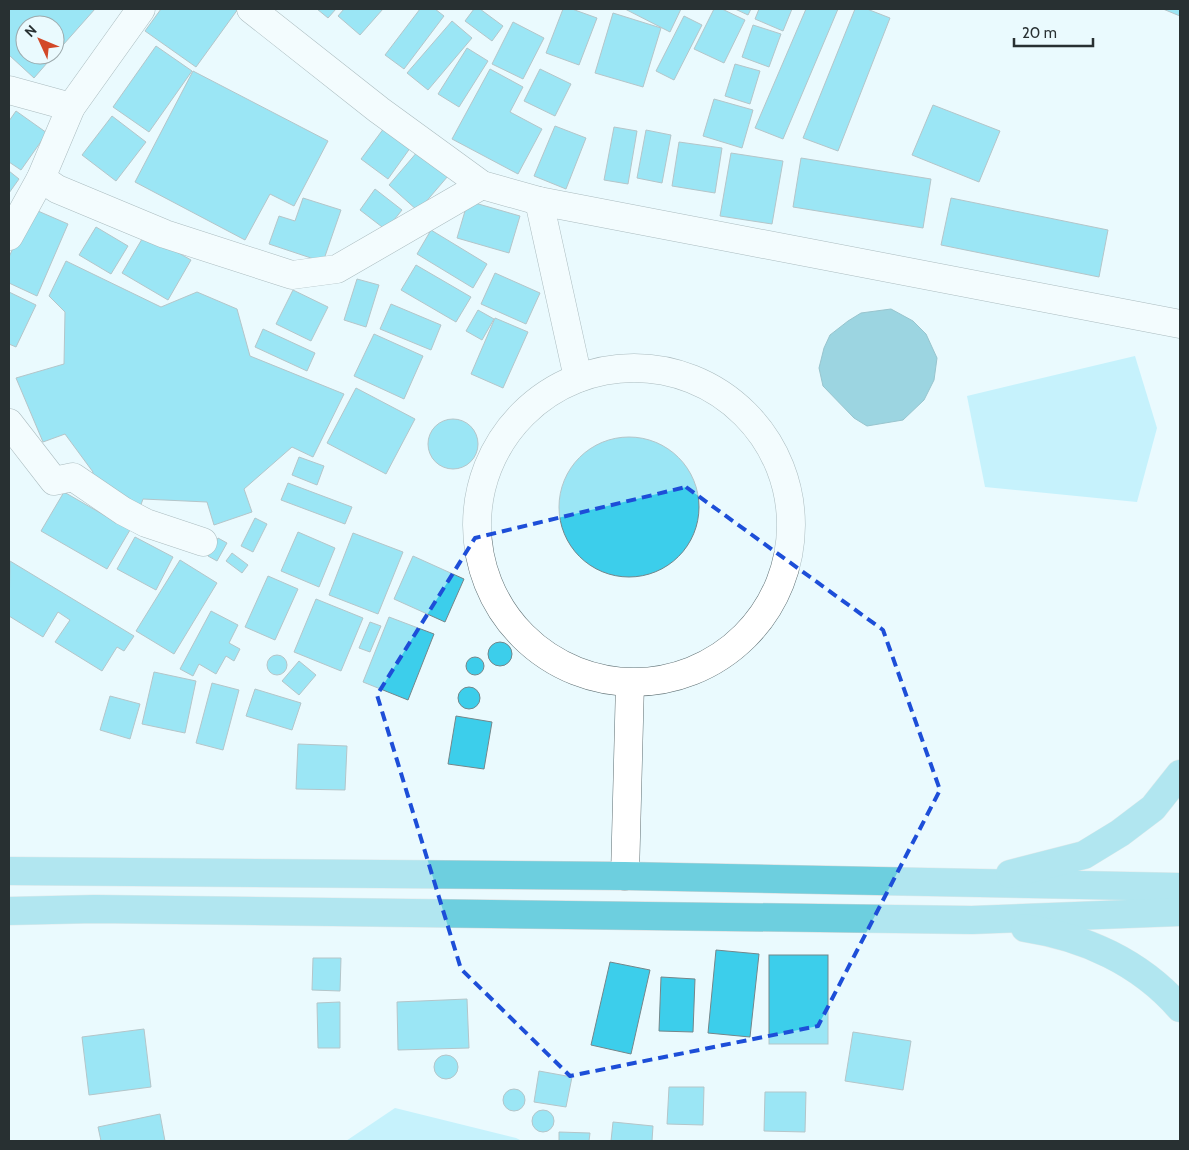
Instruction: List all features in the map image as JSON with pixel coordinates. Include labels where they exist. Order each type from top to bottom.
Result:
[{"type":"main road","points":[[970,883],[1035,869],[1084,855],[1120,833],[1153,808],[1180,774]]},
{"type":"main road","points":[[9,871],[625,876],[1180,887]]},
{"type":"main road","points":[[9,911],[95,909],[972,920],[1180,912]]},
{"type":"main road","points":[[972,920],[1037,930],[1066,937],[1117,956],[1166,991],[1180,1008]]},
{"type":"street","points":[[9,236],[41,178],[71,107],[141,9]]},
{"type":"street","points":[[251,9],[379,110],[482,185],[539,201],[1180,324]]},
{"type":"street","points":[[9,90],[71,107]]},
{"type":"street","points":[[41,178],[57,188],[165,234],[292,275],[337,269],[482,185]]},
{"type":"street","points":[[539,201],[578,378]]},
{"type":"street","points":[[619,368],[662,369],[703,382],[738,406],[766,438],[785,477],[792,518],[787,561],[772,601],[746,635],[712,662],[673,678],[630,683],[591,678],[555,663],[523,639],[499,608],[483,572],[476,533],[479,494],[492,456],[508,431],[543,396],[578,378],[619,368]]},
{"type":"street","points":[[9,422],[54,482],[73,477],[123,511],[146,523],[203,542]]},
{"type":"street","points":[[625,876],[630,683]]},
{"type":"highlighted area","points":[[686,487],[883,630],[940,790],[818,1026],[570,1076],[461,969],[377,695],[475,538]]},
{"type":"shaded area","points":[[891,309],[913,321],[926,334],[937,358],[934,380],[924,400],[903,420],[867,426],[854,418],[823,386],[819,368],[824,348],[830,335],[861,313]]},
{"type":"shaded area","points":[[1135,356],[1157,428],[1137,502],[985,487],[967,396]]},
{"type":"shaded area","points":[[395,1108],[516,1138],[522,1141],[346,1141]]},
{"type":"building","points":[[9,9],[95,9],[65,43],[65,15],[15,15],[15,61],[9,55]]},
{"type":"building","points":[[161,9],[238,9],[196,67],[145,31]]},
{"type":"building","points":[[317,9],[336,9],[328,18]]},
{"type":"building","points":[[344,9],[383,9],[360,35],[338,16]]},
{"type":"building","points":[[420,9],[435,9],[444,16],[404,69],[385,55]]},
{"type":"building","points":[[474,9],[480,9],[503,26],[492,41],[465,21]]},
{"type":"building","points":[[563,9],[572,9],[597,18],[579,65],[546,53]]},
{"type":"building","points":[[625,9],[681,9],[670,32]]},
{"type":"building","points":[[714,9],[722,9],[745,20],[724,63],[694,49]]},
{"type":"building","points":[[735,9],[751,9],[748,15]]},
{"type":"building","points":[[759,9],[792,9],[783,31],[755,19]]},
{"type":"building","points":[[806,9],[838,9],[783,139],[755,128]]},
{"type":"building","points":[[855,9],[867,9],[890,18],[838,151],[803,138]]},
{"type":"building","points":[[1163,9],[1180,9],[1180,16]]},
{"type":"building","points":[[613,13],[661,28],[643,87],[595,73]]},
{"type":"building","points":[[684,16],[702,25],[674,80],[656,71]]},
{"type":"building","points":[[452,21],[472,38],[428,90],[407,73]]},
{"type":"building","points":[[513,22],[544,38],[523,79],[492,64]]},
{"type":"building","points":[[753,25],[781,34],[769,67],[742,57]]},
{"type":"building","points":[[156,46],[192,71],[149,132],[113,107]]},
{"type":"building","points":[[467,48],[488,61],[459,107],[438,94]]},
{"type":"building","points":[[735,64],[760,71],[750,104],[725,96]]},
{"type":"building","points":[[20,65],[45,65],[34,78]]},
{"type":"building","points":[[490,69],[523,87],[510,112],[542,129],[518,174],[452,139]]},
{"type":"building","points":[[540,69],[571,84],[555,116],[524,101]]},
{"type":"building","points":[[193,71],[328,141],[294,206],[270,194],[245,240],[135,182]]},
{"type":"building","points":[[714,99],[753,110],[742,148],[703,136]]},
{"type":"building","points":[[933,105],[1000,131],[979,182],[912,155]]},
{"type":"building","points":[[16,111],[47,133],[21,170],[9,162],[9,121]]},
{"type":"building","points":[[112,116],[146,142],[116,181],[82,155]]},
{"type":"building","points":[[387,124],[413,144],[388,179],[361,159]]},
{"type":"building","points":[[555,126],[586,138],[566,189],[534,176]]},
{"type":"building","points":[[614,127],[637,131],[628,184],[604,180]]},
{"type":"building","points":[[646,130],[671,135],[662,183],[637,178]]},
{"type":"building","points":[[679,142],[722,148],[715,193],[672,186]]},
{"type":"building","points":[[418,151],[448,176],[418,211],[389,185]]},
{"type":"building","points":[[731,153],[783,161],[772,224],[720,216]]},
{"type":"building","points":[[801,158],[931,179],[923,228],[793,207]]},
{"type":"building","points":[[9,171],[19,179],[9,193]]},
{"type":"building","points":[[375,189],[402,210],[386,230],[360,210]]},
{"type":"building","points":[[303,198],[341,210],[323,262],[269,244],[279,216],[295,221]]},
{"type":"building","points":[[951,198],[1108,230],[1099,277],[941,245]]},
{"type":"building","points":[[468,201],[520,216],[509,253],[457,238]]},
{"type":"building","points":[[31,208],[68,224],[37,296],[9,283],[9,257]]},
{"type":"building","points":[[96,227],[128,246],[111,274],[79,255]]},
{"type":"building","points":[[431,230],[487,264],[473,288],[417,254]]},
{"type":"building","points":[[145,234],[191,260],[168,300],[122,273]]},
{"type":"building","points":[[66,261],[161,307],[197,292],[237,309],[250,356],[344,394],[313,457],[292,447],[244,489],[252,512],[214,525],[207,502],[143,499],[139,510],[89,481],[93,472],[65,434],[43,442],[16,378],[64,364],[65,312],[49,296]]},
{"type":"building","points":[[416,265],[471,297],[456,322],[401,290]]},
{"type":"building","points":[[495,273],[540,293],[526,324],[481,304]]},
{"type":"building","points":[[357,279],[379,285],[366,327],[344,320]]},
{"type":"building","points":[[293,290],[328,307],[311,341],[276,324]]},
{"type":"building","points":[[9,292],[36,305],[16,347],[9,344]]},
{"type":"building","points":[[391,304],[441,325],[431,350],[380,329]]},
{"type":"building","points":[[478,310],[494,319],[482,340],[466,331]]},
{"type":"building","points":[[495,318],[528,332],[503,388],[471,374]]},
{"type":"building","points":[[263,329],[315,353],[307,371],[255,347]]},
{"type":"building","points":[[374,334],[423,356],[404,399],[354,376]]},
{"type":"building","points":[[356,388],[415,419],[386,474],[327,443]]},
{"type":"building","points":[[453,419],[463,421],[471,426],[476,434],[478,444],[476,454],[471,462],[463,467],[453,469],[443,467],[435,462],[430,454],[428,444],[430,434],[435,426],[443,421]]},
{"type":"building","points":[[629,437],[643,438],[656,442],[668,448],[679,457],[688,468],[694,480],[698,493],[698,521],[694,534],[688,546],[679,557],[668,566],[656,572],[643,576],[629,577],[615,576],[602,572],[590,566],[579,557],[570,546],[564,534],[560,521],[559,507],[560,493],[564,480],[570,468],[579,457],[590,448],[602,442],[615,438]]},
{"type":"building","points":[[299,457],[324,466],[317,485],[292,475]]},
{"type":"building","points":[[288,483],[352,507],[345,524],[281,500]]},
{"type":"building","points":[[64,492],[130,530],[107,569],[41,531]]},
{"type":"building","points":[[255,518],[267,524],[253,552],[241,546]]},
{"type":"building","points":[[298,532],[335,548],[319,587],[281,571]]},
{"type":"building","points":[[353,533],[403,552],[378,614],[329,595]]},
{"type":"building","points":[[135,537],[173,557],[156,590],[117,569]]},
{"type":"building","points":[[218,538],[227,543],[217,561],[208,556]]},
{"type":"building","points":[[232,553],[248,565],[242,573],[226,561]]},
{"type":"building","points":[[413,556],[464,579],[445,622],[394,599]]},
{"type":"building","points":[[180,560],[217,583],[174,654],[136,631]]},
{"type":"building","points":[[10,561],[134,636],[124,651],[117,647],[102,671],[55,642],[70,620],[58,612],[43,637],[9,616]]},
{"type":"building","points":[[268,576],[298,589],[275,640],[245,627]]},
{"type":"building","points":[[316,599],[363,618],[341,671],[294,652]]},
{"type":"building","points":[[211,611],[238,625],[229,643],[240,649],[234,661],[226,656],[216,674],[199,664],[193,676],[180,669]]},
{"type":"building","points":[[389,617],[434,634],[408,700],[363,682]]},
{"type":"building","points":[[370,622],[381,626],[370,652],[359,648]]},
{"type":"building","points":[[500,642],[505,643],[511,649],[511,659],[505,665],[500,666],[495,665],[489,659],[488,654],[489,649],[495,643]]},
{"type":"building","points":[[277,655],[284,658],[287,665],[284,672],[277,675],[270,672],[267,665],[270,658]]},
{"type":"building","points":[[475,657],[481,660],[484,666],[481,672],[475,675],[469,672],[466,666],[469,660]]},
{"type":"building","points":[[299,661],[316,675],[299,695],[282,681]]},
{"type":"building","points":[[154,672],[196,681],[185,733],[142,724]]},
{"type":"building","points":[[212,683],[239,690],[223,750],[196,743]]},
{"type":"building","points":[[469,687],[477,690],[480,698],[477,706],[469,709],[461,706],[458,698],[461,690]]},
{"type":"building","points":[[255,689],[301,703],[292,730],[246,716]]},
{"type":"building","points":[[110,696],[140,704],[130,739],[100,730]]},
{"type":"building","points":[[456,716],[492,722],[484,769],[448,764]]},
{"type":"building","points":[[298,744],[347,746],[345,790],[296,789]]},
{"type":"building","points":[[716,950],[759,954],[750,1037],[708,1033]]},
{"type":"building","points":[[769,955],[828,955],[828,1044],[769,1044]]},
{"type":"building","points":[[313,958],[341,958],[340,991],[312,990]]},
{"type":"building","points":[[610,962],[650,970],[631,1054],[591,1045]]},
{"type":"building","points":[[661,977],[695,979],[693,1032],[659,1031]]},
{"type":"building","points":[[467,999],[469,1048],[398,1050],[397,1002]]},
{"type":"building","points":[[340,1002],[340,1048],[318,1048],[317,1003]]},
{"type":"building","points":[[144,1029],[151,1087],[89,1095],[82,1037]]},
{"type":"building","points":[[853,1032],[911,1041],[903,1090],[845,1081]]},
{"type":"building","points":[[446,1055],[454,1059],[458,1067],[454,1075],[446,1079],[438,1075],[434,1067],[438,1059]]},
{"type":"building","points":[[539,1071],[572,1077],[566,1107],[534,1102]]},
{"type":"building","points":[[669,1087],[704,1087],[703,1125],[667,1124]]},
{"type":"building","points":[[514,1089],[522,1092],[525,1100],[522,1108],[514,1111],[506,1108],[503,1100],[506,1092]]},
{"type":"building","points":[[765,1092],[806,1092],[805,1132],[764,1131]]},
{"type":"building","points":[[543,1110],[551,1113],[554,1121],[551,1129],[543,1132],[535,1129],[532,1121],[535,1113]]},
{"type":"building","points":[[160,1114],[165,1141],[101,1141],[98,1127]]},
{"type":"building","points":[[613,1122],[653,1126],[652,1141],[611,1141]]},
{"type":"building","points":[[559,1132],[590,1133],[589,1141],[559,1141]]}]
